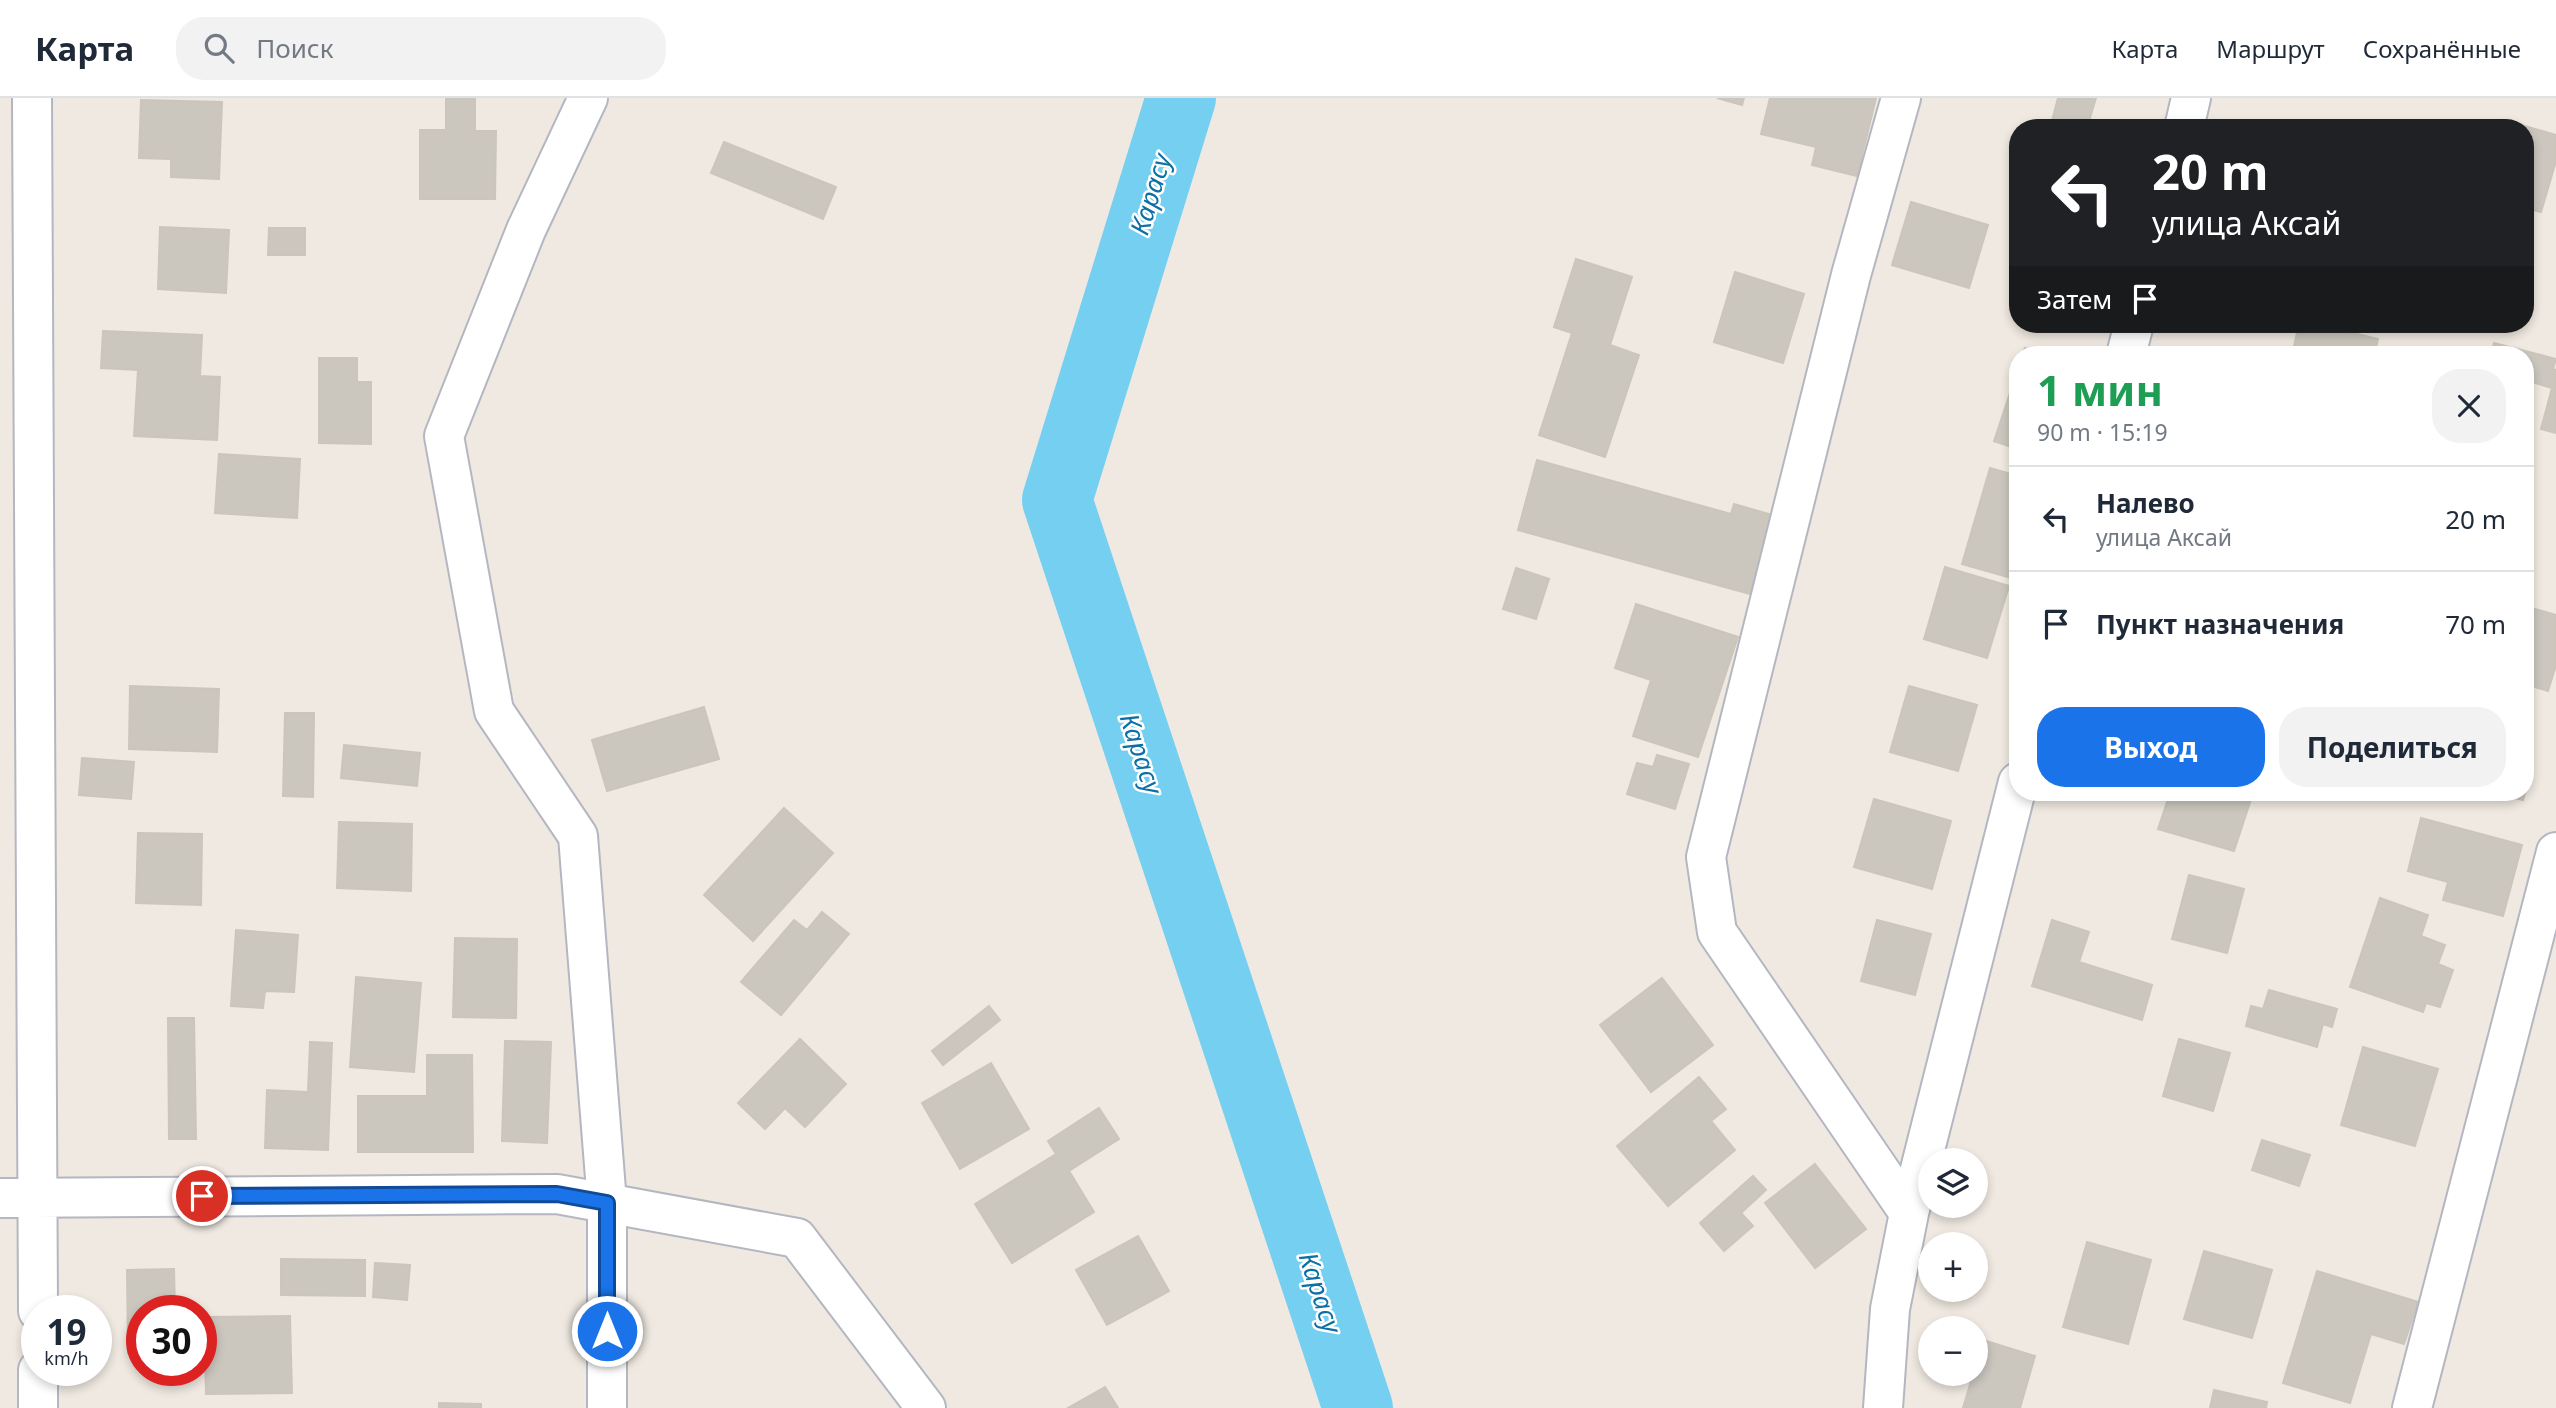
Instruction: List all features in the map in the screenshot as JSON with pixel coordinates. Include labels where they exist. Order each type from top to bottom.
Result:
[{"type":"street","points":[[32,98],[38,1295]]},
{"type":"street","points":[[588,98],[526,230],[444,436],[494,711],[578,836],[607,1203],[607,1408]]},
{"type":"street","points":[[1901,98],[1851,275],[1706,857],[1717,932],[1909,1213]]},
{"type":"street","points":[[2186,119],[2191,98]]},
{"type":"street","points":[[1883,1408],[1890,1309],[1909,1213],[2013,801]]},
{"type":"street","points":[[2412,1408],[2556,852]]},
{"type":"street","points":[[0,1198],[557,1194],[797,1238],[926,1408]]},
{"type":"street","points":[[38,1386],[38,1408]]},
{"type":"building","points":[[446,98],[475,98],[475,131],[496,131],[495,199],[420,199],[420,130],[446,130]]},
{"type":"building","points":[[1717,98],[1744,98],[1742,105]]},
{"type":"building","points":[[1770,98],[1876,98],[1857,176],[1812,165],[1816,147],[1761,134]]},
{"type":"building","points":[[2058,98],[2096,98],[2090,119],[2052,119]]},
{"type":"building","points":[[141,100],[222,102],[219,179],[171,177],[171,159],[139,158]]},
{"type":"building","points":[[2534,129],[2556,135],[2556,161],[2541,212],[2534,210]]},
{"type":"building","points":[[724,142],[836,187],[823,219],[711,173]]},
{"type":"building","points":[[1911,202],[1988,225],[1969,288],[1892,265]]},
{"type":"building","points":[[160,227],[229,230],[226,293],[158,289]]},
{"type":"building","points":[[269,228],[305,228],[305,255],[268,255]]},
{"type":"building","points":[[1576,259],[1632,277],[1610,345],[1639,355],[1605,457],[1539,435],[1572,333],[1554,327]]},
{"type":"building","points":[[1735,272],[1804,294],[1783,363],[1714,342]]},
{"type":"building","points":[[103,331],[202,335],[200,376],[220,377],[217,440],[134,436],[138,370],[101,368]]},
{"type":"building","points":[[2297,333],[2353,333],[2378,339],[2376,346],[2294,346]]},
{"type":"building","points":[[2534,353],[2556,359],[2553,369],[2556,370],[2556,433],[2541,429],[2552,388],[2534,383]]},
{"type":"building","points":[[319,358],[357,358],[357,382],[371,382],[371,444],[319,443]]},
{"type":"building","points":[[2009,396],[2009,446],[1994,441]]},
{"type":"building","points":[[219,454],[300,459],[297,518],[215,513]]},
{"type":"building","points":[[1537,460],[1731,514],[1734,504],[1772,515],[1750,594],[1518,530]]},
{"type":"building","points":[[1990,468],[2009,473],[2009,577],[1962,564]]},
{"type":"building","points":[[1945,567],[2009,586],[1987,658],[1924,639]]},
{"type":"building","points":[[1516,568],[1549,579],[1536,619],[1503,609]]},
{"type":"building","points":[[1636,604],[1738,637],[1698,757],[1633,736],[1651,680],[1615,668]]},
{"type":"building","points":[[2534,609],[2556,615],[2556,665],[2548,691],[2534,687]]},
{"type":"building","points":[[130,686],[219,689],[217,752],[129,749]]},
{"type":"building","points":[[1909,686],[1977,705],[1958,771],[1890,752]]},
{"type":"building","points":[[704,707],[719,759],[607,791],[592,740]]},
{"type":"building","points":[[285,713],[314,713],[313,797],[283,796]]},
{"type":"building","points":[[344,745],[420,753],[417,786],[341,778]]},
{"type":"building","points":[[1657,755],[1689,764],[1675,809],[1627,794],[1637,763],[1653,767]]},
{"type":"building","points":[[82,758],[134,762],[131,799],[79,795]]},
{"type":"building","points":[[1874,799],[1951,821],[1932,889],[1854,867]]},
{"type":"building","points":[[2167,801],[2250,801],[2234,851],[2158,829]]},
{"type":"building","points":[[784,808],[833,853],[753,941],[704,895]]},
{"type":"building","points":[[2421,818],[2522,845],[2503,916],[2443,900],[2448,882],[2408,871]]},
{"type":"building","points":[[339,822],[412,824],[411,891],[337,888]]},
{"type":"building","points":[[138,833],[202,834],[201,905],[136,903]]},
{"type":"building","points":[[2189,875],[2244,889],[2227,953],[2172,939]]},
{"type":"building","points":[[2380,898],[2428,915],[2421,936],[2445,945],[2438,964],[2453,970],[2440,1007],[2426,1003],[2423,1012],[2350,987]]},
{"type":"building","points":[[822,912],[849,934],[781,1015],[741,982],[794,920],[807,930]]},
{"type":"building","points":[[1877,920],[1931,934],[1915,995],[1861,981]]},
{"type":"building","points":[[2052,920],[2089,932],[2079,962],[2152,985],[2142,1020],[2032,986]]},
{"type":"building","points":[[236,930],[298,935],[294,992],[265,991],[263,1008],[231,1006]]},
{"type":"building","points":[[455,938],[517,939],[516,1018],[453,1017]]},
{"type":"building","points":[[356,977],[421,983],[414,1072],[350,1067]]},
{"type":"building","points":[[1662,978],[1713,1045],[1651,1092],[1600,1025]]},
{"type":"building","points":[[2269,990],[2337,1009],[2332,1027],[2323,1024],[2317,1047],[2246,1026],[2251,1006],[2263,1009]]},
{"type":"building","points":[[989,1006],[1000,1020],[943,1065],[932,1051]]},
{"type":"building","points":[[168,1018],[194,1018],[196,1139],[169,1139]]},
{"type":"building","points":[[800,1039],[846,1084],[805,1127],[785,1108],[765,1129],[738,1103]]},
{"type":"building","points":[[2179,1039],[2230,1053],[2213,1111],[2163,1096]]},
{"type":"building","points":[[505,1041],[551,1042],[547,1143],[502,1141]]},
{"type":"building","points":[[310,1042],[332,1043],[328,1150],[265,1148],[267,1090],[308,1092]]},
{"type":"building","points":[[2363,1047],[2438,1069],[2415,1146],[2341,1125]]},
{"type":"building","points":[[427,1055],[472,1055],[473,1152],[358,1152],[358,1096],[427,1096]]},
{"type":"building","points":[[991,1063],[1029,1129],[960,1169],[922,1103]]},
{"type":"building","points":[[1699,1077],[1726,1109],[1711,1121],[1735,1150],[1668,1206],[1617,1146]]},
{"type":"building","points":[[1099,1108],[1119,1139],[1069,1171],[1094,1212],[1012,1263],[975,1204],[1056,1154],[1048,1141]]},
{"type":"building","points":[[2262,1140],[2310,1155],[2299,1186],[2252,1170]]},
{"type":"building","points":[[1815,1164],[1866,1229],[1815,1268],[1765,1203]]},
{"type":"building","points":[[1753,1176],[1766,1190],[1741,1213],[1753,1226],[1724,1251],[1700,1223]]},
{"type":"building","points":[[1138,1236],[1169,1291],[1107,1325],[1076,1270]]},
{"type":"building","points":[[2087,1242],[2151,1260],[2128,1344],[2063,1327]]},
{"type":"building","points":[[2204,1251],[2272,1270],[2252,1338],[2184,1319]]},
{"type":"building","points":[[281,1259],[365,1260],[365,1296],[281,1295]]},
{"type":"building","points":[[375,1263],[410,1265],[407,1300],[373,1297]]},
{"type":"building","points":[[174,1269],[175,1295],[127,1295],[127,1270]]},
{"type":"building","points":[[2317,1271],[2418,1302],[2404,1344],[2371,1334],[2350,1403],[2283,1383]]},
{"type":"building","points":[[290,1316],[292,1393],[206,1394],[206,1386],[217,1386],[217,1317]]},
{"type":"building","points":[[1988,1342],[2035,1356],[2020,1408],[1963,1408],[1969,1386],[1988,1386]]},
{"type":"building","points":[[1105,1387],[1118,1408],[1068,1408]]},
{"type":"building","points":[[2214,1390],[2267,1402],[2266,1408],[2210,1408]]},
{"type":"building","points":[[439,1403],[481,1404],[481,1408],[439,1408]]},
{"type":"waterway","name":"Карасу","points":[[1181,98],[1057,500],[1358,1408]]},
{"type":"route","points":[[202,1196],[557,1194],[607,1203],[607,1331]]}]
